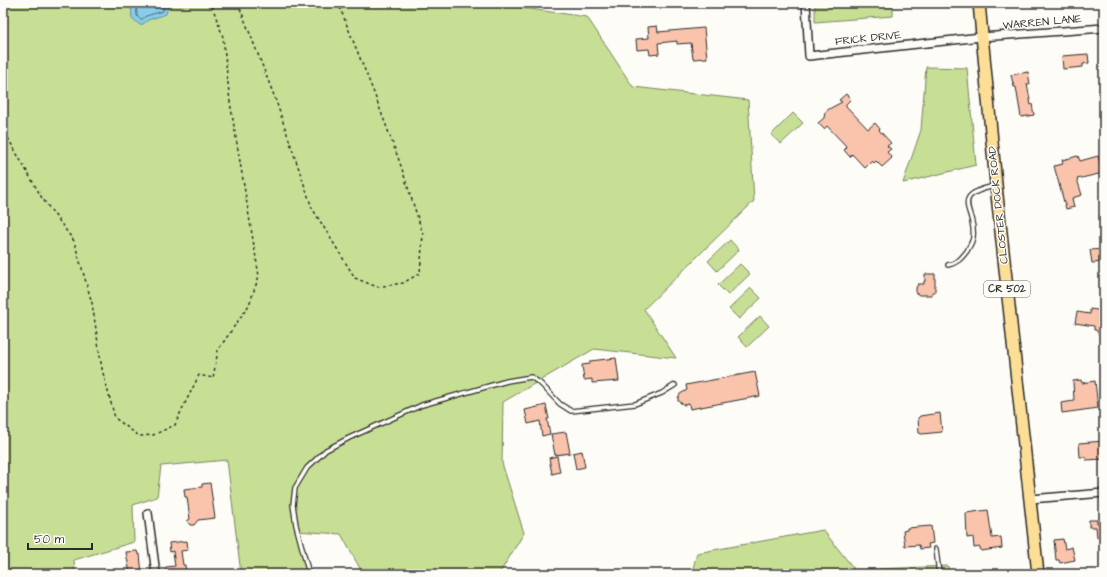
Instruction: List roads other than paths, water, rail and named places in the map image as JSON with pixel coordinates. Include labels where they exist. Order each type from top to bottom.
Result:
[{"type":"main road","name":"CLOSTER DOCK ROAD","points":[[979,3],[996,186],[1038,574]]},
{"type":"street","name":"FRICK DRIVE","points":[[806,3],[809,56],[982,38]]},
{"type":"street","name":"WARREN LANE","points":[[982,38],[1104,28]]},
{"type":"street","points":[[1030,499],[1104,493]]},
{"type":"street","points":[[148,513],[156,574]]},
{"type":"lane","points":[[948,265],[956,263],[962,258],[974,238],[973,226],[967,208],[970,195],[976,191],[996,186]]},
{"type":"lane","points":[[309,574],[296,526],[293,505],[295,488],[307,468],[326,450],[349,438],[422,405],[500,383],[530,377],[541,384],[560,404],[571,410],[635,404],[662,393],[675,385]]},
{"type":"lane","points":[[936,549],[939,574]]},
{"type":"water","points":[[133,3],[169,3],[166,14],[148,20],[140,25],[132,18],[131,5]]}]
